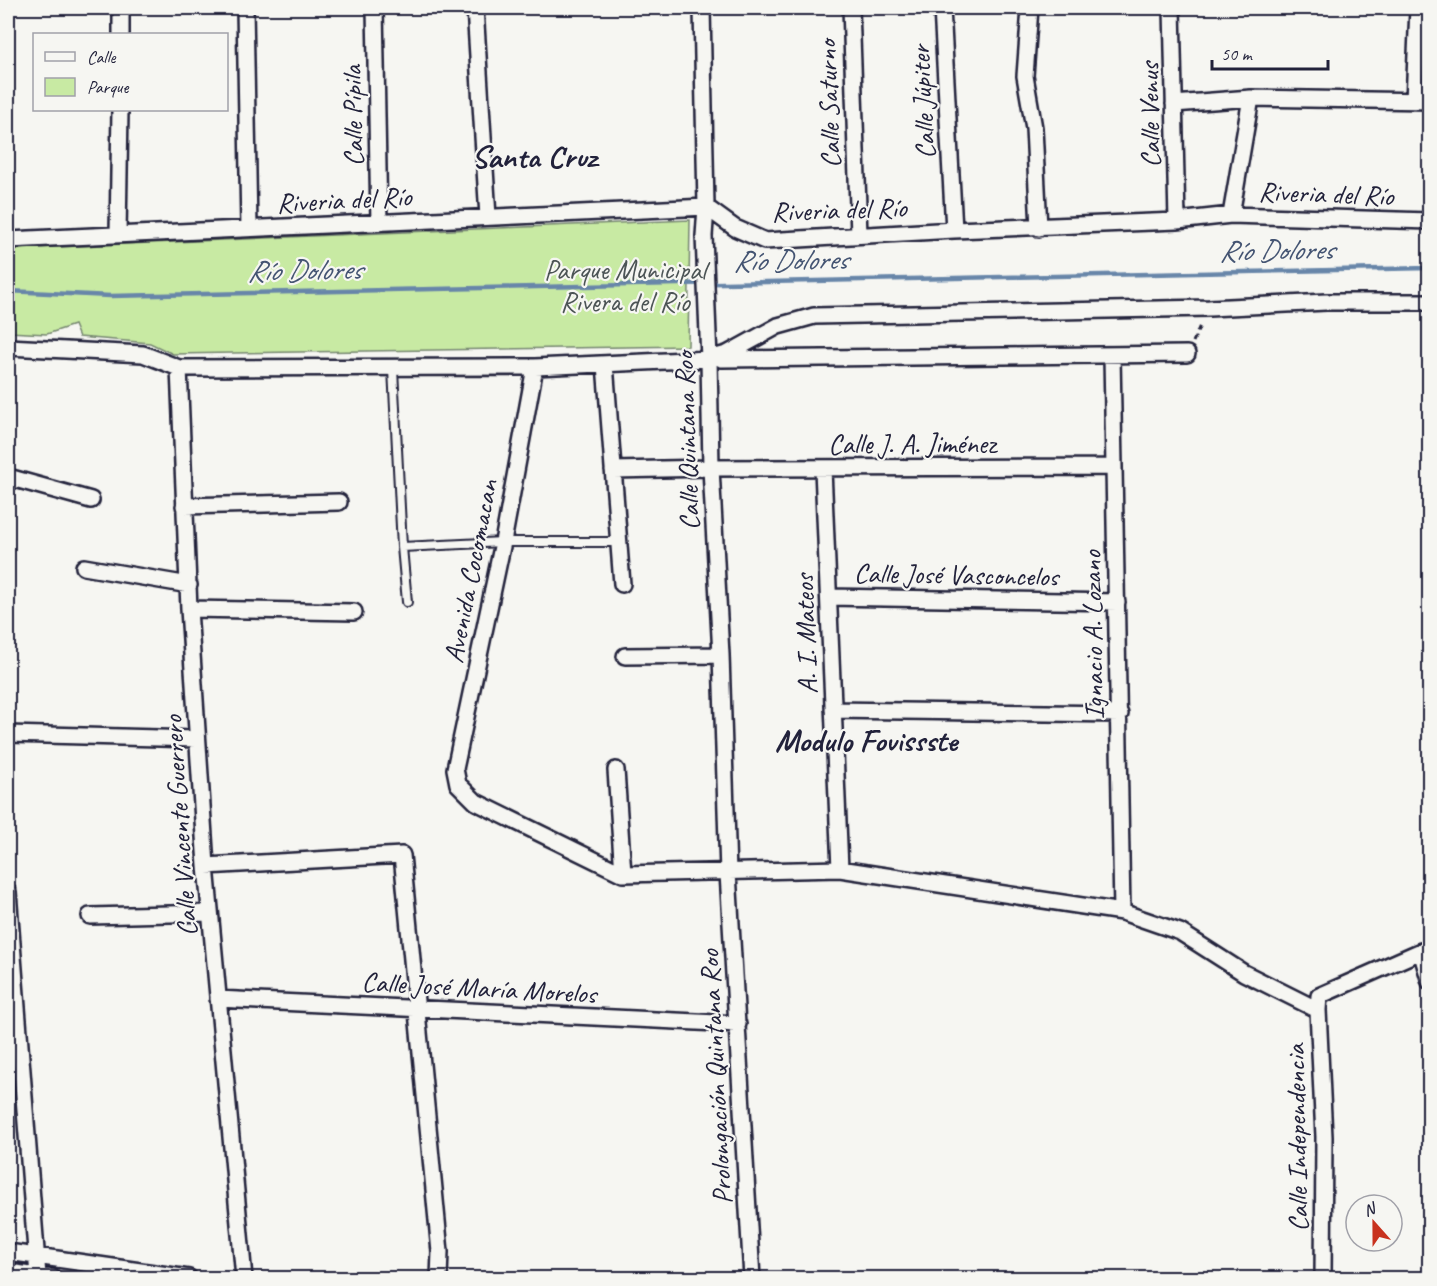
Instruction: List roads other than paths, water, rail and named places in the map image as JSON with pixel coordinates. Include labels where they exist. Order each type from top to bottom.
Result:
[{"type":"street","points":[[121,8],[121,33]]},
{"type":"street","points":[[245,8],[249,228]]},
{"type":"street","name":"Calle Pípila","points":[[375,8],[379,223]]},
{"type":"street","points":[[476,8],[488,217]]},
{"type":"street","name":"Calle Quintana Roo","points":[[702,8],[706,207],[704,236],[728,873]]},
{"type":"street","name":"Calle Saturno","points":[[850,8],[859,235]]},
{"type":"street","name":"Calle Júpiter","points":[[942,8],[954,230]]},
{"type":"street","points":[[1030,8],[1025,76],[1034,128],[1039,228]]},
{"type":"street","name":"Calle Venus","points":[[1172,8],[1177,221]]},
{"type":"street","points":[[1414,101],[1418,8]]},
{"type":"street","points":[[1174,104],[1251,98],[1430,101]]},
{"type":"street","points":[[1231,215],[1251,98]]},
{"type":"street","points":[[118,234],[120,111]]},
{"type":"street","name":"Riveria del Río","points":[[8,240],[706,207],[735,228],[765,241],[954,230],[1177,221],[1231,215],[1430,221]]},
{"type":"street","points":[[709,359],[727,354],[778,326],[814,316],[1209,308],[1326,302],[1430,302]]},
{"type":"street","points":[[8,347],[143,354],[179,368],[393,369],[535,367],[709,359],[1187,354]]},
{"type":"street","name":"Ignacio A. Lozano","points":[[1112,356],[1122,912]]},
{"type":"street","points":[[605,364],[622,584]]},
{"type":"street","name":"Avenida Cocomacan","points":[[535,367],[503,542],[455,769],[458,784],[476,802],[623,874]]},
{"type":"street","name":"Calle Vincente Guerrero","points":[[179,368],[189,609],[206,866],[244,1278]]},
{"type":"street","name":"Calle J. A. Jiménez","points":[[613,470],[1113,467]]},
{"type":"street","name":"A. I. Mateos","points":[[823,469],[840,869]]},
{"type":"street","points":[[8,477],[91,500]]},
{"type":"street","points":[[184,506],[339,502]]},
{"type":"street","points":[[84,567],[189,585]]},
{"type":"street","name":"Calle José Vasconcelos","points":[[829,597],[1117,602]]},
{"type":"street","points":[[189,609],[354,612]]},
{"type":"street","points":[[625,656],[721,655]]},
{"type":"street","points":[[833,710],[1120,714]]},
{"type":"street","points":[[8,734],[198,739]]},
{"type":"street","points":[[616,770],[623,874],[840,869],[1122,912],[1180,932],[1244,974],[1319,1003],[1421,951],[1430,982]]},
{"type":"street","points":[[206,866],[402,855],[440,1252],[439,1278]]},
{"type":"street","name":"Prolongación Quintana Roo","points":[[728,873],[752,1278]]},
{"type":"street","points":[[8,892],[37,1256],[45,1277],[8,1272]]},
{"type":"street","points":[[90,916],[210,913]]},
{"type":"street","name":"Calle José María Morelos","points":[[218,999],[738,1024]]},
{"type":"street","name":"Calle Independencia","points":[[1319,1003],[1324,1137],[1323,1278]]},
{"type":"street","points":[[8,1252],[189,1278]]},
{"type":"lane","points":[[393,369],[407,602]]},
{"type":"lane","points":[[402,547],[503,542],[620,542]]},
{"type":"waterway","name":"Río Dolores","points":[[8,291],[110,296],[1430,268]]},
{"type":"district","name":"Santa Cruz","points":[[534,156]]},
{"type":"district","name":"Modulo Fovissste","points":[[866,740]]},
{"type":"park label","name":"Parque Municipal Rivera del Río","points":[[625,285]]}]
